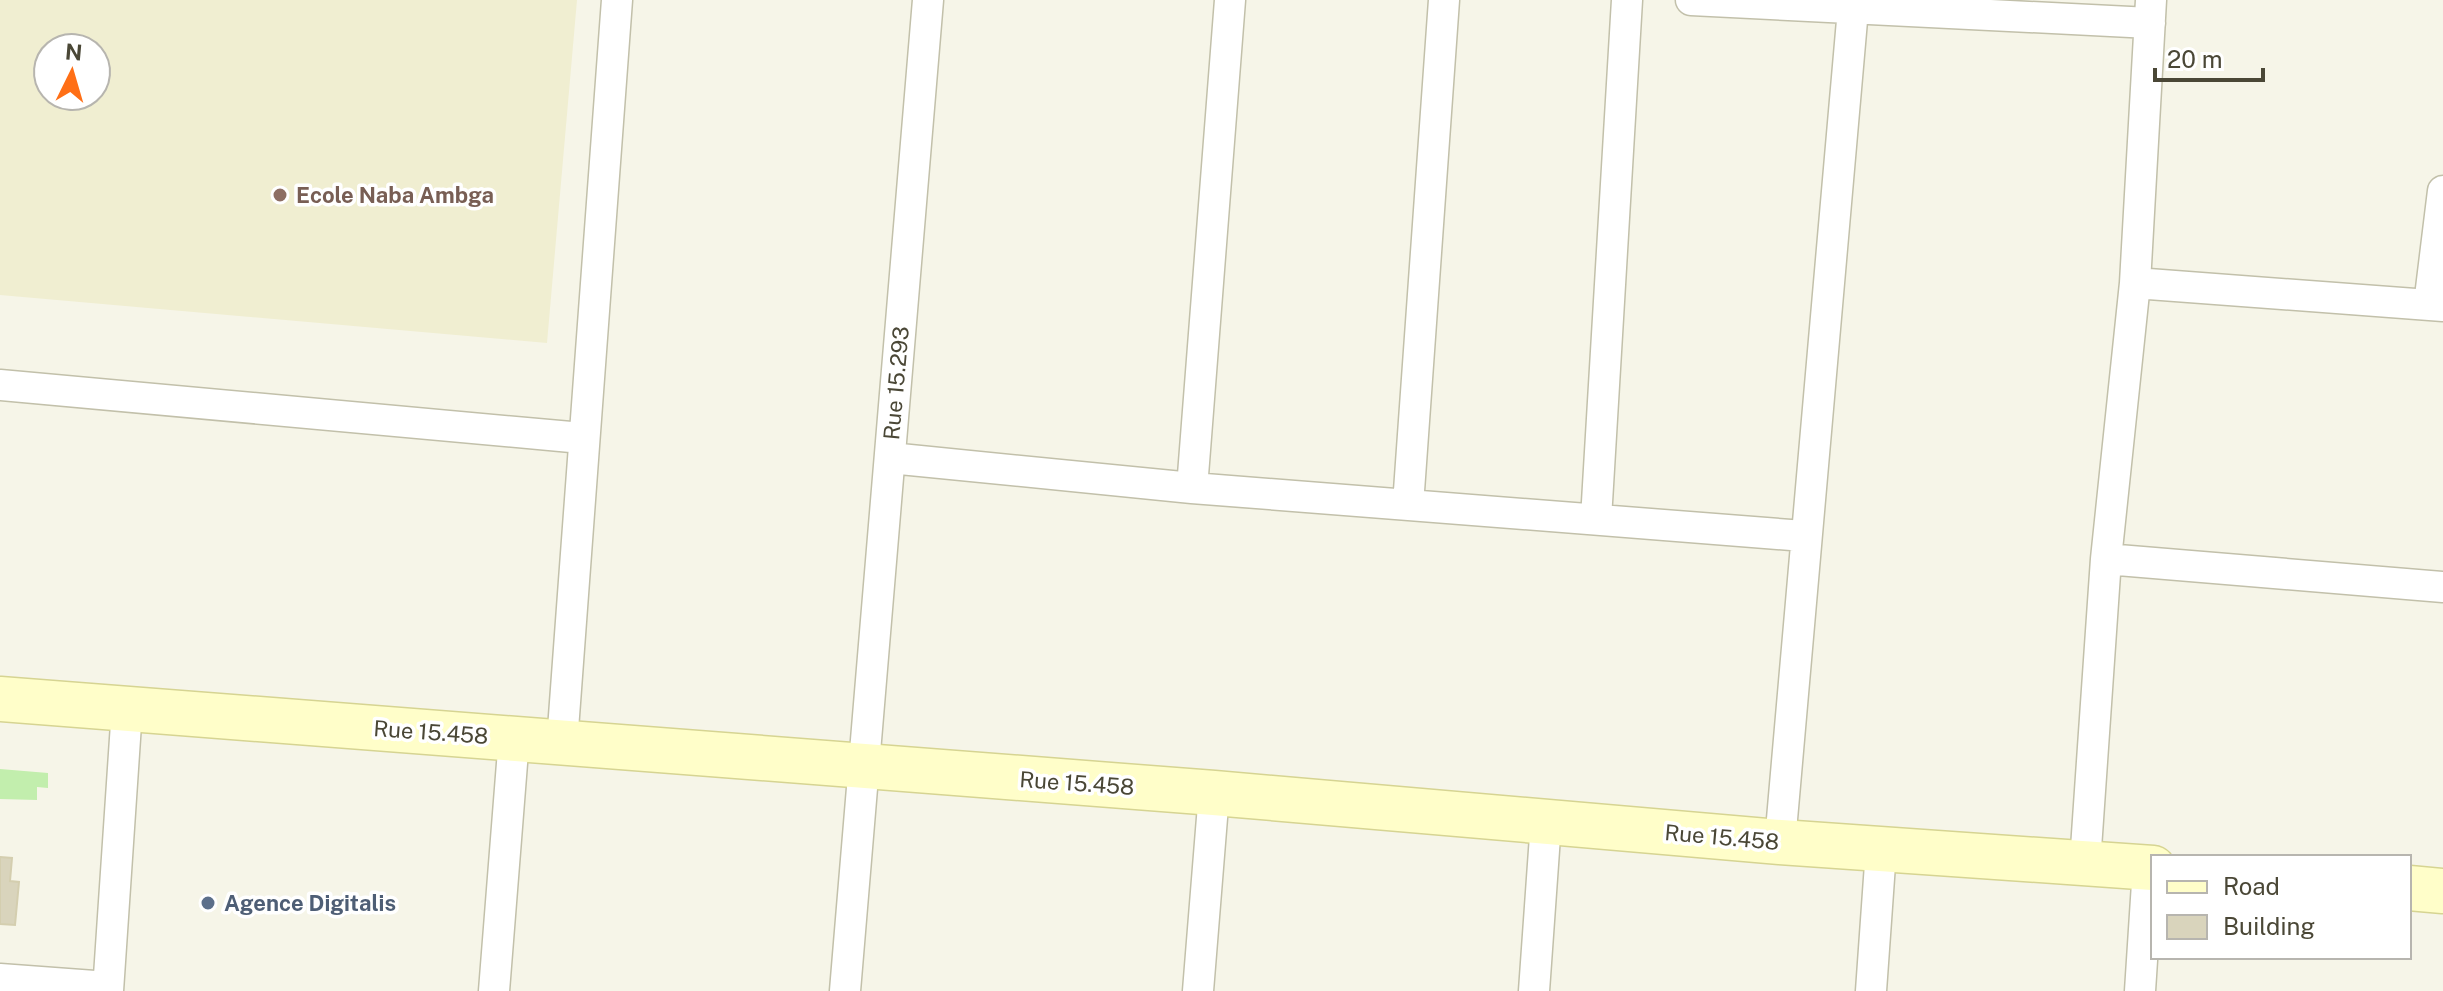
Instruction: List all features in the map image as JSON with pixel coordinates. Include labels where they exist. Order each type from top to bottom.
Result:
[{"type":"main road","name":"Rue 15.458","points":[[0,699],[1214,793],[1881,850],[2150,868]]},
{"type":"main road","points":[[2411,888],[2443,891]]},
{"type":"street","points":[[562,743],[582,438],[617,0]]},
{"type":"street","name":"Rue 15.293","points":[[845,991],[928,0]]},
{"type":"street","points":[[1192,488],[1230,0]]},
{"type":"street","points":[[1408,505],[1444,0]]},
{"type":"street","points":[[1596,519],[1627,0]]},
{"type":"street","points":[[1691,0],[1853,9],[2150,11],[2135,283],[2106,559],[2085,863]]},
{"type":"street","points":[[1780,842],[1804,536],[1853,9]]},
{"type":"street","points":[[2135,283],[2436,306],[2443,191]]},
{"type":"street","points":[[0,385],[582,438]]},
{"type":"street","points":[[890,458],[1192,488],[1804,536]]},
{"type":"street","points":[[2106,559],[2443,587]]},
{"type":"street","points":[[0,979],[108,989],[127,709]]},
{"type":"street","points":[[494,991],[514,738]]},
{"type":"street","points":[[1198,991],[1214,793]]},
{"type":"street","points":[[1534,991],[1546,822]]},
{"type":"street","points":[[1871,991],[1881,850]]},
{"type":"street","points":[[2140,991],[2150,868]]},
{"type":"shaded area","name":"Ecole Naba Ambga","points":[[0,0],[577,0],[547,343],[0,295]]},
{"type":"green space","points":[[0,769],[48,773],[48,788],[37,787],[37,800],[0,799]]},
{"type":"building","points":[[0,857],[12,858],[10,881],[19,882],[15,925],[0,924]]},
{"type":"place","name":"Ecole Naba Ambga","points":[[280,195]]},
{"type":"place","name":"Agence Digitalis","points":[[208,903]]}]
